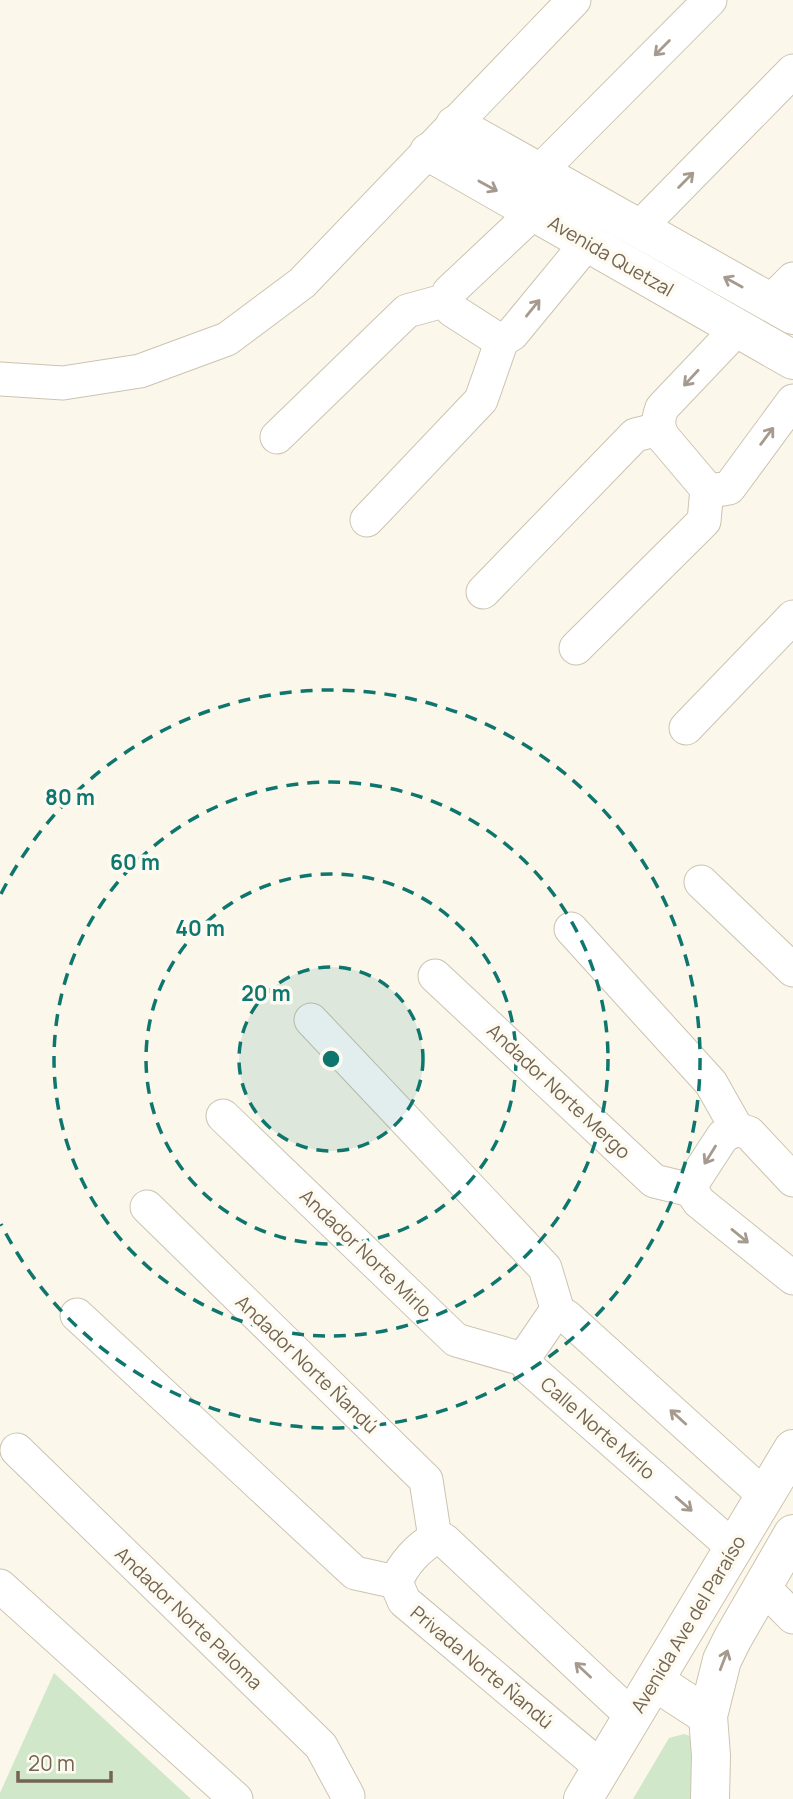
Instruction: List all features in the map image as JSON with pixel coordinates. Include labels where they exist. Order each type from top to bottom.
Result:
[{"type":"street","points":[[0,379],[63,383],[140,371],[227,339],[302,283],[574,0]]},
{"type":"street","points":[[538,173],[710,0]]},
{"type":"street","points":[[638,229],[793,71]]},
{"type":"street","name":"Avenida Quetzal","points":[[442,138],[538,173],[563,218]]},
{"type":"street","name":"Avenida Quetzal","points":[[442,138],[738,328],[786,321]]},
{"type":"street","points":[[502,340],[452,310],[447,300],[449,292],[563,218]]},
{"type":"street","points":[[367,520],[481,400],[502,340],[512,334],[563,218]]},
{"type":"street","name":"Avenida Quetzal","points":[[563,218],[638,229],[786,321]]},
{"type":"street","points":[[277,437],[407,311],[447,300]]},
{"type":"street","points":[[738,328],[662,408],[658,419],[663,438],[707,489],[729,488],[793,401]]},
{"type":"street","points":[[483,592],[635,435],[659,429]]},
{"type":"street","points":[[576,648],[704,521],[707,489]]},
{"type":"street","points":[[686,727],[793,617]]},
{"type":"street","points":[[701,882],[793,970]]},
{"type":"street","points":[[571,929],[710,1083],[737,1129],[749,1133],[793,1180]]},
{"type":"street","name":"Andador Norte Mergo","points":[[435,976],[654,1181],[691,1190]]},
{"type":"street","points":[[311,1020],[545,1268],[559,1315],[566,1316],[765,1496]]},
{"type":"street","name":"Andador Norte Mirlo","points":[[223,1116],[456,1340],[526,1360]]},
{"type":"street","points":[[737,1129],[723,1136],[691,1190],[699,1202],[793,1278]]},
{"type":"street","name":"Andador Norte Ñandú","points":[[147,1207],[426,1480],[435,1538]]},
{"type":"street","points":[[78,1315],[355,1573],[396,1582],[401,1569],[426,1544],[435,1538],[444,1540],[633,1717]]},
{"type":"street","name":"Calle Norte Mirlo","points":[[559,1315],[552,1317],[528,1352],[526,1360],[529,1368],[734,1548]]},
{"type":"street","name":"Andador Norte Paloma","points":[[17,1450],[321,1746],[350,1798]]},
{"type":"street","name":"Avenida Ave del Paraíso","points":[[592,1783],[793,1450]]},
{"type":"street","points":[[710,1798],[708,1716],[722,1660],[793,1534]]},
{"type":"street","name":"Privada Norte Ñandú","points":[[396,1582],[404,1601],[592,1783]]},
{"type":"street","points":[[0,1586],[236,1799]]},
{"type":"street","points":[[763,1587],[793,1617]]},
{"type":"street","points":[[654,1681],[708,1716]]},
{"type":"green space","points":[[54,1673],[191,1799],[0,1799],[0,1793]]},
{"type":"green space","points":[[684,1734],[693,1737],[699,1799],[633,1799],[669,1738]]}]
